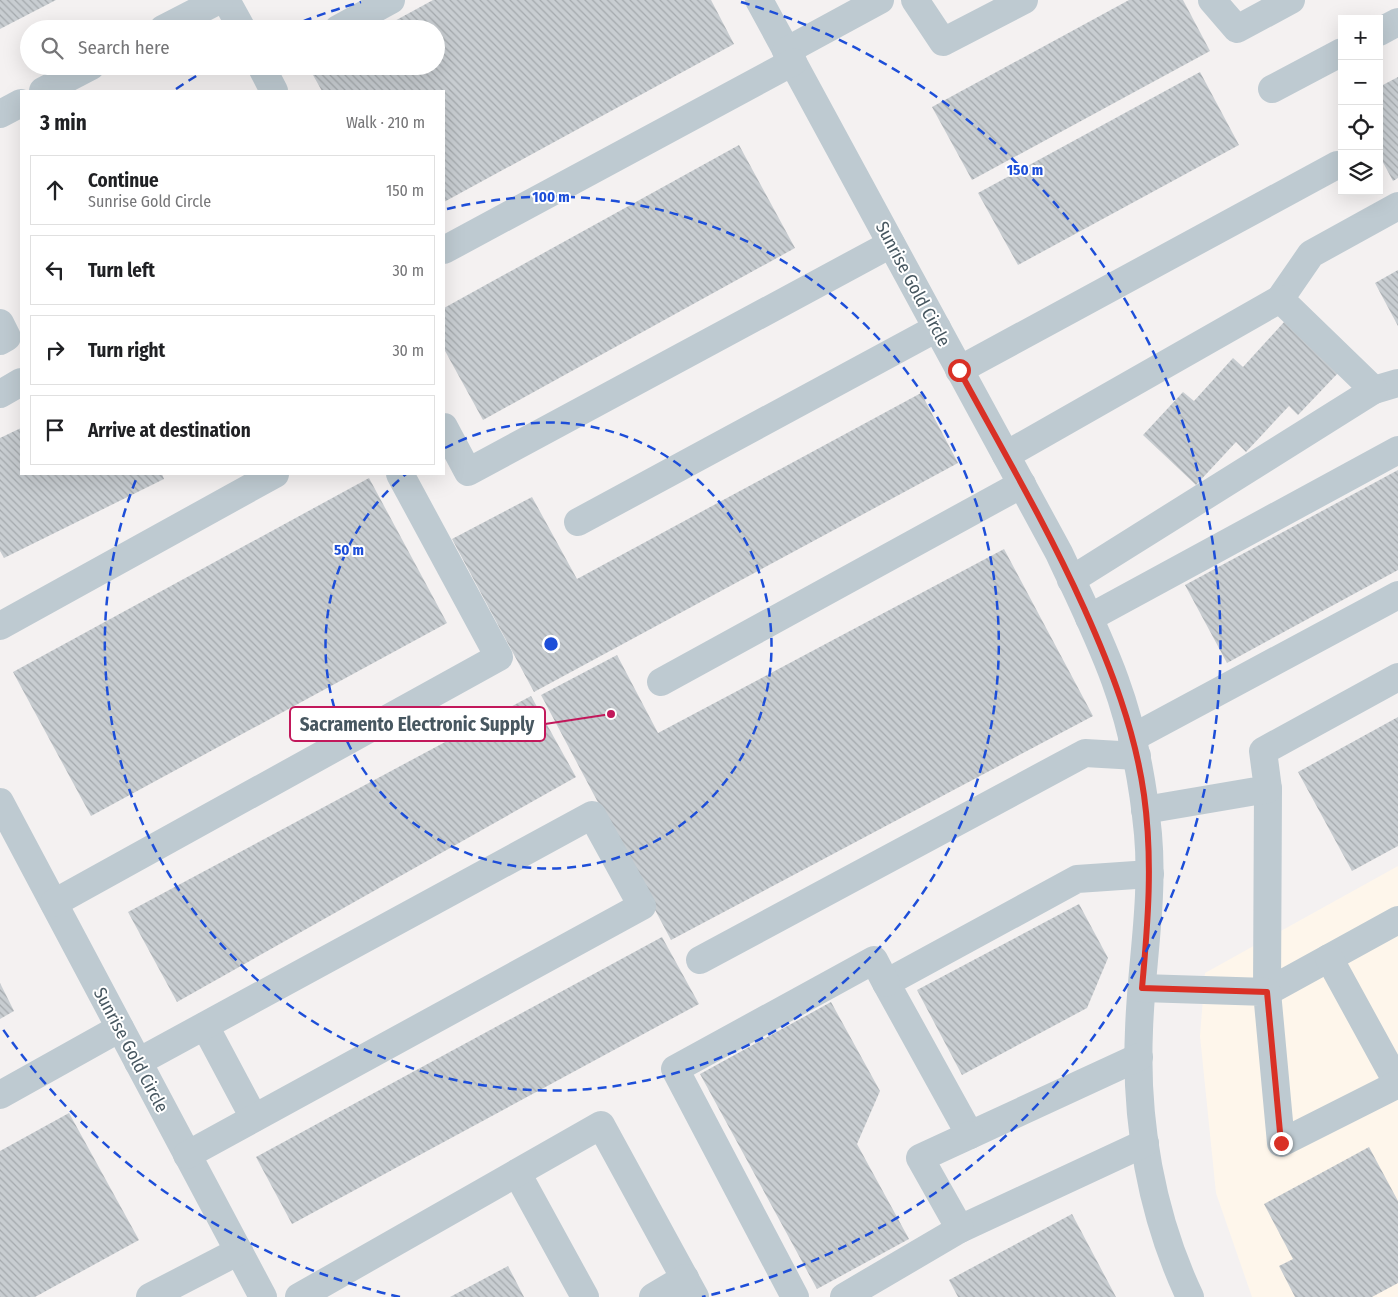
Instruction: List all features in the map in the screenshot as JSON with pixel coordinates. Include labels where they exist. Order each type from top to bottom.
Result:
[{"type":"street","points":[[180,20],[219,0]]},
{"type":"street","points":[[226,0],[237,20]]},
{"type":"street","points":[[354,20],[391,0]]},
{"type":"street","name":"Sunrise Gold Circle","points":[[759,0],[1022,484],[1071,580],[1116,681],[1135,747],[1146,810],[1150,874],[1139,1031],[1140,1096],[1145,1143],[1155,1199],[1166,1238],[1190,1297]]},
{"type":"street","points":[[445,249],[790,57],[880,0]]},
{"type":"street","points":[[915,0],[943,42],[1024,0]]},
{"type":"street","points":[[1212,0],[1238,29],[1291,0]]},
{"type":"street","points":[[1383,30],[1398,22]]},
{"type":"street","points":[[1272,90],[1338,54]]},
{"type":"street","points":[[45,90],[74,75]]},
{"type":"street","points":[[0,114],[20,104]]},
{"type":"street","points":[[959,370],[1337,165]]},
{"type":"street","points":[[1006,455],[1280,299],[1311,254],[1398,206]]},
{"type":"street","points":[[445,428],[468,472],[891,244]]},
{"type":"street","points":[[1071,580],[1386,386],[1280,299]]},
{"type":"street","points":[[0,323],[7,337],[0,340]]},
{"type":"street","points":[[578,522],[937,328]]},
{"type":"street","points":[[0,394],[20,383]]},
{"type":"street","points":[[1089,618],[1398,450]]},
{"type":"street","points":[[0,626],[273,475]]},
{"type":"street","points":[[54,903],[499,657],[401,475]]},
{"type":"street","points":[[661,682],[1022,484]]},
{"type":"street","points":[[700,960],[1085,753],[1135,747],[1398,595]]},
{"type":"street","points":[[1329,958],[1398,1084],[1281,1143],[1267,992],[1268,789],[1263,751],[1398,677]]},
{"type":"street","points":[[1146,810],[1268,789]]},
{"type":"street","name":"Sunrise Gold Circle","points":[[0,802],[263,1297]]},
{"type":"street","points":[[138,1062],[592,815],[642,906],[187,1155]]},
{"type":"street","points":[[886,983],[1077,879],[1150,874]]},
{"type":"street","points":[[1142,988],[1267,992],[1398,920]]},
{"type":"street","points":[[795,1297],[675,1069],[874,960],[970,1135]]},
{"type":"street","points":[[204,1026],[254,1118]]},
{"type":"street","points":[[0,1095],[120,1028]]},
{"type":"street","points":[[960,1229],[920,1158],[1139,1057]]},
{"type":"street","points":[[299,1297],[601,1125],[690,1288],[653,1297]]},
{"type":"street","points":[[844,1297],[881,1288],[960,1229],[1145,1143]]},
{"type":"street","points":[[517,1173],[585,1297]]},
{"type":"street","points":[[150,1297],[238,1251]]},
{"type":"shaded area","points":[[1398,866],[1398,1297],[1252,1297],[1216,1193],[1200,1036],[1205,973]]},
{"type":"building","points":[[0,0],[56,0],[0,29]]},
{"type":"building","points":[[433,0],[711,0],[734,44],[445,201],[445,90],[321,90],[313,75],[445,75],[445,20],[396,20]]},
{"type":"building","points":[[1129,0],[1183,0],[1210,51],[972,180],[932,107]]},
{"type":"building","points":[[1200,72],[1239,145],[1018,265],[978,193]]},
{"type":"building","points":[[1398,77],[1398,178],[1393,181],[1383,162],[1383,85]]},
{"type":"building","points":[[739,145],[795,248],[483,420],[445,351],[445,307]]},
{"type":"building","points":[[1398,270],[1398,326],[1375,283]]},
{"type":"building","points":[[1285,321],[1339,372],[1298,415],[1289,406],[1246,452],[1236,442],[1196,485],[1143,435],[1183,392],[1194,401],[1233,358],[1243,367]]},
{"type":"building","points":[[921,393],[958,463],[534,692],[452,539],[532,497],[577,579]]},
{"type":"building","points":[[20,428],[20,475],[162,475],[164,479],[4,558],[0,551],[0,438]]},
{"type":"building","points":[[1398,470],[1398,570],[1227,663],[1185,585]]},
{"type":"building","points":[[369,478],[447,623],[91,816],[13,672]]},
{"type":"building","points":[[1004,549],[1093,716],[671,940],[541,695],[617,655],[658,733]]},
{"type":"building","points":[[531,696],[576,777],[177,1002],[128,912]]},
{"type":"building","points":[[1398,717],[1398,846],[1352,871],[1298,772]]},
{"type":"building","points":[[1079,904],[1108,958],[1087,1008],[962,1075],[917,990]]},
{"type":"building","points":[[662,937],[699,1004],[292,1224],[256,1157]]},
{"type":"building","points":[[0,983],[14,1011],[0,1019]]},
{"type":"building","points":[[831,1002],[880,1091],[857,1144],[909,1239],[817,1289],[700,1074]]},
{"type":"building","points":[[69,1113],[139,1240],[35,1297],[0,1297],[0,1151]]},
{"type":"building","points":[[1369,1147],[1398,1201],[1398,1283],[1372,1297],[1295,1297],[1279,1266],[1293,1259],[1264,1204]]},
{"type":"building","points":[[1072,1214],[1116,1297],[958,1297],[949,1280]]},
{"type":"building","points":[[508,1266],[524,1297],[450,1297]]},
{"type":"place","name":"Sacramento Electronic Supply","points":[[611,714]]},
{"type":"route","points":[[959,370],[1059,553],[1116,681],[1137,756],[1148,836],[1150,874],[1142,988],[1267,992],[1281,1143]]}]
